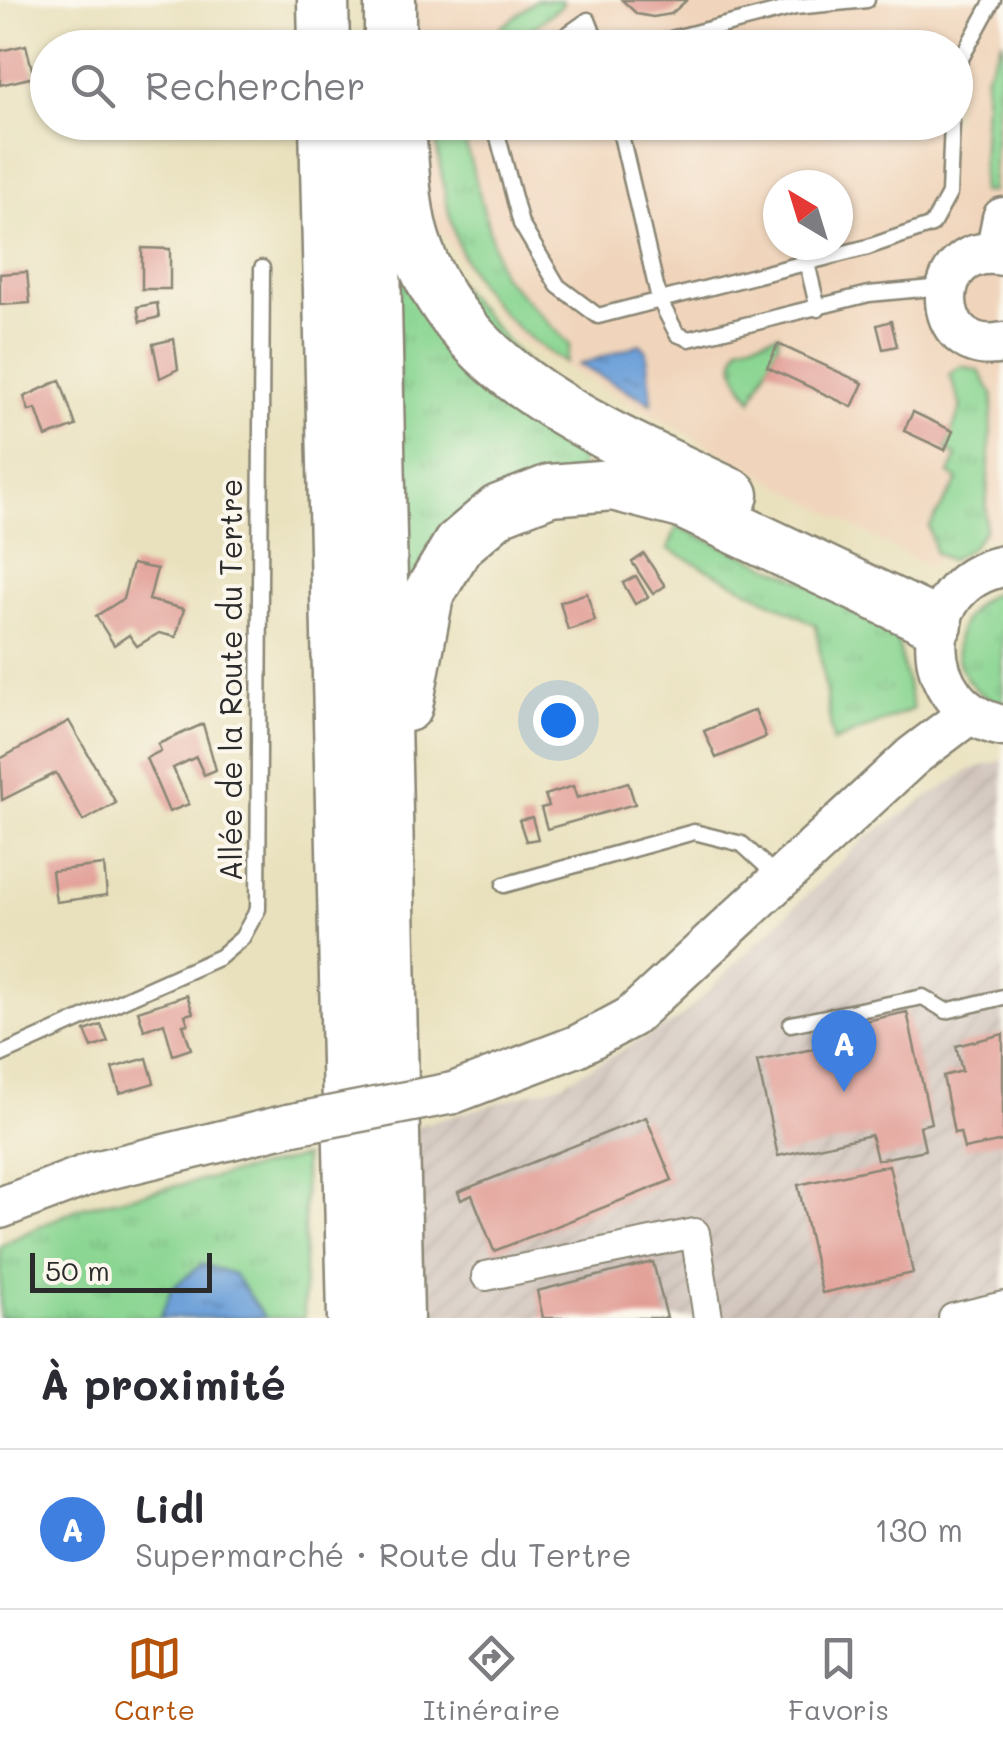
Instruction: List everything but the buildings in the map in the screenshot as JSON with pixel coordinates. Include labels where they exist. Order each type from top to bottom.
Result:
[{"type":"highway","points":[[323,0],[324,30]]},
{"type":"highway","points":[[369,0],[370,30]]},
{"type":"highway","points":[[390,0],[390,30]]},
{"type":"highway","points":[[326,140],[353,1318]]},
{"type":"highway","points":[[372,140],[398,1318]]},
{"type":"highway","points":[[401,140],[413,238],[458,321],[486,355],[533,393],[943,612]]},
{"type":"highway","points":[[387,845],[414,652],[428,595],[458,545],[499,510],[550,490],[613,485],[682,503],[943,612]]},
{"type":"highway","points":[[336,1318],[344,938]]},
{"type":"street","points":[[1000,242],[965,261],[946,286],[948,316],[959,332],[979,344],[1002,343],[1003,356]]},
{"type":"street","points":[[0,1208],[96,1172],[288,1125],[453,1093],[577,1046],[630,1017],[913,756],[986,720],[948,692],[934,654],[943,612],[971,579],[1003,566]]},
{"type":"street","points":[[486,1276],[695,1233],[708,1318]]},
{"type":"street","points":[[953,1318],[1003,1306]]},
{"type":"lane","points":[[706,30],[795,7],[867,0]]},
{"type":"lane","points":[[973,37],[993,0]]},
{"type":"lane","points":[[574,30],[588,20],[592,30]]},
{"type":"lane","points":[[499,140],[521,224],[558,286],[598,316],[807,263],[932,225],[949,194],[951,140]]},
{"type":"lane","points":[[622,140],[659,299],[670,326],[689,339],[869,294],[946,286]]},
{"type":"lane","points":[[807,263],[818,308]]},
{"type":"lane","name":"Allée de la Route du Tertre","points":[[0,1055],[220,956],[242,938],[258,908],[262,268]]},
{"type":"lane","points":[[504,884],[694,832],[742,844],[780,878]]},
{"type":"lane","points":[[791,1024],[922,996],[946,1011],[1003,997]]},
{"type":"shaded area","points":[[415,0],[1003,0],[1003,535],[983,538],[926,566],[510,336],[424,206],[421,140],[973,140],[973,30],[416,30]]},
{"type":"shaded area","points":[[1003,760],[1003,1318],[419,1318],[415,1127],[559,1085],[682,1017],[863,840],[970,770]]},
{"type":"green space","points":[[536,0],[562,0],[563,5],[530,30],[498,30]]},
{"type":"green space","points":[[1003,40],[992,192],[981,192],[986,73]]},
{"type":"green space","points":[[435,140],[465,140],[501,274],[570,345],[566,363],[534,342],[492,301],[469,269],[451,221]]},
{"type":"green space","points":[[396,214],[590,437],[580,469],[403,626]]},
{"type":"green space","points":[[779,334],[752,400],[736,373],[736,353],[740,345]]},
{"type":"green space","points":[[961,366],[979,371],[993,394],[985,530],[971,548],[950,560],[935,553],[929,527],[958,480],[949,474],[957,456],[945,450],[961,407],[950,374]]},
{"type":"green space","points":[[677,526],[872,611],[896,635],[913,709],[833,742],[816,625],[668,549]]},
{"type":"green space","points":[[1003,589],[1003,705],[983,695],[968,681],[957,647],[969,613],[983,599]]},
{"type":"green space","points":[[304,1157],[304,1318],[0,1318],[0,1247],[7,1242],[79,1208]]},
{"type":"water","points":[[640,344],[647,351],[652,403],[579,365]]},
{"type":"water","points":[[202,1264],[234,1274],[265,1318],[160,1318],[172,1288]]},
{"type":"place","name":"Lidl","points":[[844,1092]]}]
